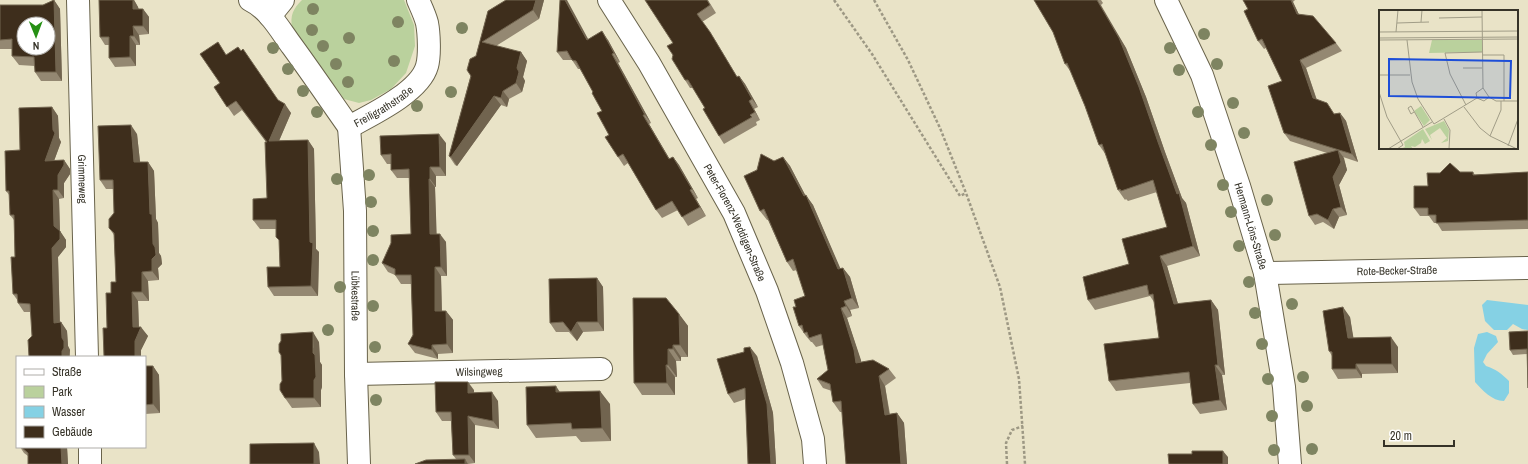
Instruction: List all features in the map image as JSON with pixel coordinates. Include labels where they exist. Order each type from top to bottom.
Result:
[{"type":"street","name":"Grimmeweg","points":[[78,0],[87,356]]},
{"type":"street","name":"Freiligrathstraße","points":[[250,0],[277,8],[311,72],[349,127],[395,101],[418,81],[427,66],[427,23],[418,0]]},
{"type":"street","name":"Peter-Florenz-Weddigen-Straße","points":[[609,0],[649,63],[734,212],[767,291],[792,363],[813,439],[815,464]]},
{"type":"street","name":"Hermann-Löns-Straße","points":[[1166,0],[1202,75],[1239,186],[1265,273],[1284,387],[1290,464]]},
{"type":"street","name":"Lübkestraße","points":[[349,127],[354,211],[356,374],[359,464]]},
{"type":"street","name":"Rote-Becker-Straße","points":[[1265,273],[1528,268]]},
{"type":"street","name":"Wilsingweg","points":[[356,374],[601,369]]},
{"type":"street","points":[[90,448],[90,464]]},
{"type":"path","points":[[834,0],[872,54],[960,196],[966,193]]},
{"type":"path","points":[[874,0],[908,60],[940,128],[966,193],[1000,287],[1019,379],[1025,464]]},
{"type":"path","points":[[1007,464],[1006,443],[1012,430],[1023,426]]},
{"type":"green space","points":[[302,0],[404,0],[414,25],[415,46],[406,73],[391,89],[371,100],[359,103],[344,99],[292,28],[291,19],[293,12]]},
{"type":"water","points":[[1487,300],[1528,305],[1528,330],[1522,329],[1513,324],[1507,330],[1494,330],[1485,321],[1482,305]]},
{"type":"water","points":[[1487,332],[1496,336],[1498,342],[1487,354],[1483,362],[1486,366],[1499,372],[1509,381],[1509,393],[1504,401],[1491,397],[1475,382],[1474,348],[1478,334]]},
{"type":"building","points":[[54,0],[54,16],[16,16],[16,56],[56,56],[56,72],[35,72],[34,57],[12,56],[12,39],[0,40],[0,5],[43,5]]},
{"type":"building","points":[[99,0],[133,0],[133,9],[143,9],[143,26],[133,26],[134,36],[130,36],[130,57],[109,58],[109,37],[100,37]]},
{"type":"building","points":[[506,0],[536,0],[533,10],[482,42],[521,52],[517,68],[519,72],[516,83],[503,91],[501,98],[494,96],[451,157],[449,156],[471,76],[467,70],[470,59],[476,56],[488,11]]},
{"type":"building","points":[[560,0],[565,0],[587,40],[602,31],[614,53],[612,54],[645,115],[643,115],[669,159],[673,157],[692,189],[690,190],[700,207],[682,217],[672,201],[656,210],[623,154],[618,157],[605,137],[609,135],[597,113],[602,111],[576,61],[572,60],[567,51],[557,52]]},
{"type":"building","points":[[645,0],[707,0],[710,5],[697,14],[710,32],[737,77],[739,76],[752,99],[749,101],[755,112],[750,115],[752,117],[719,136],[703,109],[705,108],[688,80],[685,80],[672,59],[673,55],[667,46],[673,43]]},
{"type":"building","points":[[1034,0],[1097,0],[1119,38],[1139,87],[1177,194],[1179,193],[1193,246],[1160,256],[1174,304],[1211,300],[1218,365],[1215,365],[1220,400],[1193,404],[1189,372],[1109,381],[1104,344],[1159,338],[1153,294],[1149,295],[1147,285],[1088,300],[1083,277],[1129,264],[1122,239],[1167,227],[1153,180],[1121,191],[1120,189],[1118,190],[1102,144],[1099,145],[1067,63],[1065,64],[1053,32]]},
{"type":"building","points":[[1243,0],[1291,0],[1297,14],[1313,16],[1336,43],[1300,60],[1313,98],[1327,103],[1334,114],[1340,113],[1352,154],[1284,133],[1268,86],[1282,81],[1262,39],[1258,41],[1244,11],[1248,9]]},
{"type":"building","points":[[218,42],[226,55],[238,47],[241,51],[243,49],[278,100],[285,104],[269,141],[308,140],[310,242],[313,243],[311,286],[268,287],[267,267],[280,267],[279,240],[276,237],[276,220],[253,220],[253,199],[267,198],[265,142],[267,142],[236,101],[227,107],[214,87],[220,83],[200,54]]},
{"type":"building","points":[[52,107],[53,130],[55,133],[45,161],[64,160],[64,165],[58,175],[58,190],[53,190],[54,226],[60,231],[60,239],[52,248],[54,323],[61,322],[62,338],[64,341],[62,356],[29,356],[28,340],[32,336],[30,304],[18,303],[17,294],[13,294],[11,257],[15,257],[14,215],[10,215],[9,191],[6,191],[5,151],[20,150],[19,108]]},
{"type":"building","points":[[131,125],[134,162],[148,162],[150,214],[152,214],[153,244],[156,255],[152,259],[152,271],[142,272],[142,292],[132,292],[133,327],[141,327],[135,341],[135,356],[104,356],[103,328],[107,328],[106,293],[111,293],[111,282],[116,282],[114,233],[109,228],[109,219],[114,213],[113,180],[100,180],[98,126]]},
{"type":"building","points":[[439,134],[440,167],[430,167],[430,234],[440,234],[441,267],[435,267],[435,311],[446,311],[447,344],[432,345],[432,350],[408,344],[413,335],[411,275],[395,275],[395,269],[382,263],[391,243],[391,235],[411,234],[409,169],[391,170],[391,154],[381,155],[380,136]]},
{"type":"building","points":[[1338,150],[1341,162],[1333,177],[1341,207],[1333,209],[1328,220],[1317,214],[1309,216],[1294,162]]},
{"type":"building","points":[[761,154],[774,161],[783,157],[804,196],[806,195],[838,269],[843,268],[852,298],[844,301],[846,306],[841,308],[854,350],[856,363],[873,360],[889,369],[879,376],[885,415],[897,413],[901,464],[846,464],[841,401],[833,402],[830,384],[817,379],[828,370],[821,334],[809,338],[807,332],[804,333],[802,325],[799,326],[793,307],[796,307],[794,300],[805,296],[793,259],[787,262],[764,209],[760,211],[744,176],[757,170]]},
{"type":"building","points":[[1450,163],[1460,172],[1473,172],[1473,175],[1528,172],[1528,220],[1436,223],[1436,215],[1428,215],[1428,208],[1414,208],[1414,186],[1428,186],[1427,173],[1440,173]]},
{"type":"building","points":[[597,278],[598,322],[577,322],[571,332],[563,322],[550,323],[549,279]]},
{"type":"building","points":[[633,298],[666,298],[679,314],[680,345],[673,345],[673,349],[668,349],[668,365],[666,365],[667,383],[634,383]]},
{"type":"building","points":[[1343,307],[1348,338],[1391,337],[1392,364],[1356,364],[1356,369],[1332,369],[1332,352],[1329,351],[1323,311]]},
{"type":"building","points":[[1528,331],[1528,388],[1527,349],[1510,350],[1509,332]]},
{"type":"building","points":[[313,332],[313,353],[315,355],[316,377],[314,380],[314,398],[285,398],[280,390],[280,384],[282,381],[281,355],[279,352],[281,334]]},
{"type":"building","points":[[750,347],[767,404],[771,464],[748,464],[745,388],[728,394],[717,359],[744,352],[744,348]]},
{"type":"building","points":[[146,366],[153,366],[153,404],[146,405]]},
{"type":"building","points":[[435,382],[468,382],[468,393],[492,392],[493,421],[468,416],[469,455],[453,455],[451,412],[436,412]]},
{"type":"building","points":[[556,386],[556,392],[600,391],[602,428],[572,429],[571,423],[527,425],[526,387]]},
{"type":"building","points":[[314,443],[314,464],[250,464],[250,444]]},
{"type":"building","points":[[22,448],[61,448],[62,464],[28,464],[28,453]]},
{"type":"building","points":[[1192,451],[1223,451],[1223,464],[1169,464],[1168,454],[1192,454]]},
{"type":"building","points":[[465,459],[465,464],[415,464],[426,460]]}]
